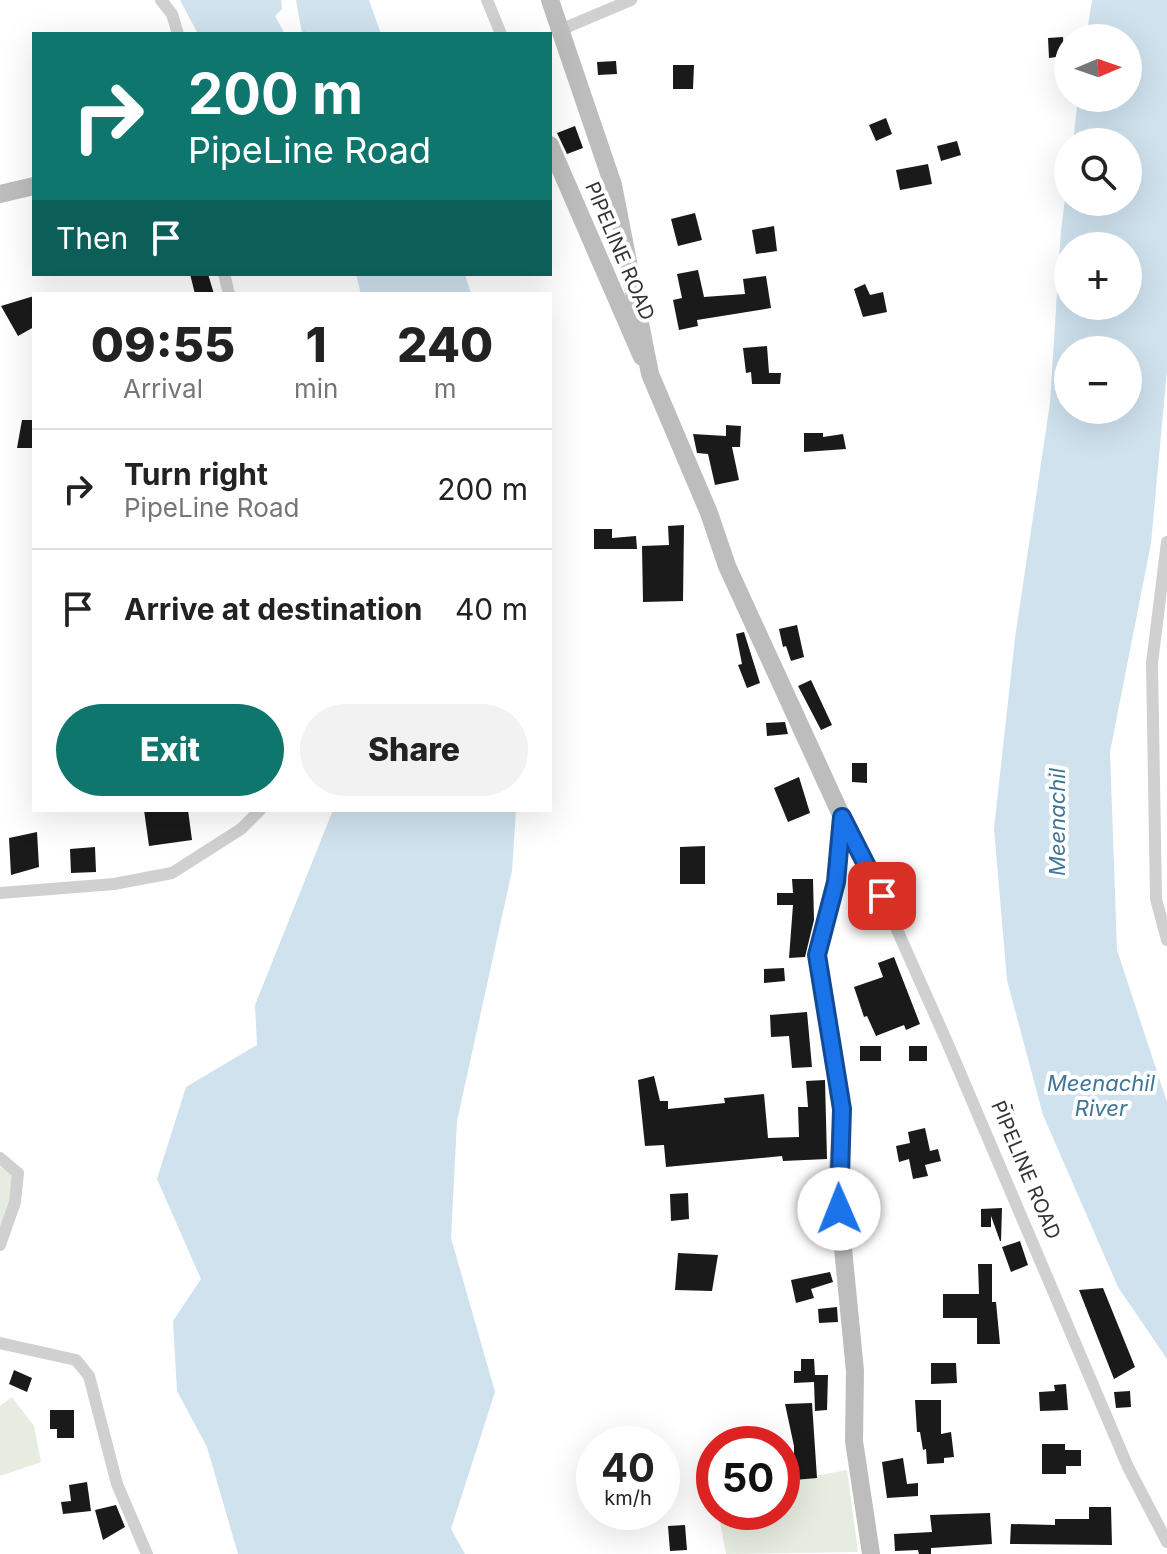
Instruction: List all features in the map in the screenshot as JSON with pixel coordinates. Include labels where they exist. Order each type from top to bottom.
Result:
[{"type":"main road","points":[[550,0],[613,185],[650,374],[709,513],[727,566],[842,817],[836,882],[817,955],[842,1109],[837,1187],[855,1371],[854,1441],[871,1554]]},
{"type":"main road","name":"PIPELINE ROAD","points":[[552,150],[650,374]]},
{"type":"main road","points":[[0,194],[32,186]]},
{"type":"street","points":[[161,0],[172,14],[177,32]]},
{"type":"street","points":[[487,0],[500,32]]},
{"type":"street","points":[[560,30],[631,0]]},
{"type":"street","points":[[1167,542],[1152,663],[1156,899],[1167,940]]},
{"type":"street","points":[[0,893],[114,884],[172,873],[241,829],[258,812]]},
{"type":"street","name":"PIPELINE ROAD","points":[[842,817],[882,896],[947,1042],[1128,1467],[1167,1542]]},
{"type":"street","points":[[0,1158],[18,1173],[19,1184],[0,1245]]},
{"type":"street","points":[[0,1343],[76,1360],[89,1376],[117,1484],[147,1554]]},
{"type":"shaded area","points":[[0,1167],[17,1176],[0,1229]]},
{"type":"shaded area","points":[[12,1397],[34,1426],[41,1462],[0,1476],[0,1406]]},
{"type":"shaded area","points":[[847,1470],[858,1552],[726,1554],[721,1530],[800,1530],[800,1479]]},
{"type":"water","points":[[180,0],[281,0],[282,9],[275,16],[284,32],[197,32]]},
{"type":"water","points":[[296,0],[369,0],[380,32],[302,32]]},
{"type":"water","name":"Meenachil River","points":[[1092,0],[1167,0],[1167,370],[1151,543],[1110,752],[1117,950],[1167,1102],[1167,1359],[1118,1287],[1043,1115],[1007,980],[994,829],[1015,638],[1050,403],[1054,340],[1054,424],[1142,424],[1142,336],[1054,336],[1055,320],[1142,320],[1142,232],[1061,232],[1063,216],[1142,216],[1142,128],[1075,128],[1076,112],[1142,112],[1142,24],[1088,24]]},
{"type":"water","points":[[356,276],[466,276],[470,292],[360,292]]},
{"type":"water","points":[[332,812],[516,812],[512,871],[457,1121],[451,1238],[495,1392],[451,1529],[465,1554],[238,1554],[207,1447],[177,1391],[173,1321],[201,1279],[157,1179],[186,1087],[257,1045],[255,1005]]},
{"type":"building","points":[[1048,38],[1054,38],[1054,57],[1049,58]]},
{"type":"building","points":[[616,61],[617,74],[598,75],[597,62]]},
{"type":"building","points":[[673,65],[694,65],[693,89],[673,89]]},
{"type":"building","points":[[886,118],[892,134],[876,141],[869,125]]},
{"type":"building","points":[[575,126],[583,148],[567,154],[557,133]]},
{"type":"building","points":[[957,141],[961,155],[941,161],[937,146]]},
{"type":"building","points":[[928,164],[932,184],[900,190],[896,170]]},
{"type":"building","points":[[695,213],[702,240],[678,246],[671,219]]},
{"type":"building","points":[[774,226],[777,251],[756,254],[752,230]]},
{"type":"building","points":[[698,270],[704,297],[745,294],[743,279],[766,276],[771,308],[697,320],[698,326],[679,330],[673,300],[682,298],[677,274]]},
{"type":"building","points":[[190,276],[209,276],[213,292],[194,292]]},
{"type":"building","points":[[865,284],[870,295],[883,292],[887,312],[863,317],[854,289]]},
{"type":"building","points":[[32,297],[32,328],[18,336],[1,306]]},
{"type":"building","points":[[767,346],[769,373],[781,373],[780,384],[752,384],[751,372],[746,373],[743,348]]},
{"type":"building","points":[[22,420],[32,420],[32,448],[17,448]]},
{"type":"building","points":[[726,425],[741,426],[740,447],[732,447],[739,480],[715,485],[708,454],[697,453],[693,434],[726,436]]},
{"type":"building","points":[[804,433],[823,433],[823,437],[843,434],[846,449],[804,452]]},
{"type":"building","points":[[684,525],[683,601],[643,602],[642,546],[669,545],[668,526]]},
{"type":"building","points":[[594,529],[612,529],[612,538],[636,536],[637,549],[594,549]]},
{"type":"building","points":[[797,625],[804,657],[791,661],[786,646],[783,647],[779,629]]},
{"type":"building","points":[[744,632],[760,683],[747,688],[738,665],[742,664],[736,634]]},
{"type":"building","points":[[811,680],[832,725],[821,730],[798,686]]},
{"type":"building","points":[[785,722],[788,734],[767,736],[766,723]]},
{"type":"building","points":[[852,763],[867,763],[867,783],[852,782]]},
{"type":"building","points":[[799,777],[810,813],[788,822],[774,788]]},
{"type":"building","points":[[144,812],[188,812],[192,840],[149,846]]},
{"type":"building","points":[[37,832],[39,867],[11,875],[9,838]]},
{"type":"building","points":[[705,846],[705,884],[680,884],[680,847]]},
{"type":"building","points":[[95,847],[96,872],[71,873],[70,849]]},
{"type":"building","points":[[792,879],[813,879],[814,920],[805,957],[789,958],[793,905],[777,905],[777,893],[793,893]]},
{"type":"building","points":[[894,957],[920,1024],[906,1030],[904,1025],[876,1036],[867,1016],[864,1017],[854,987],[883,977],[878,963]]},
{"type":"building","points":[[784,968],[785,981],[764,983],[764,969]]},
{"type":"building","points":[[807,1012],[812,1067],[792,1068],[789,1036],[771,1037],[770,1015]]},
{"type":"building","points":[[860,1046],[881,1046],[881,1061],[860,1061]]},
{"type":"building","points":[[909,1046],[927,1046],[927,1061],[909,1061]]},
{"type":"building","points":[[654,1076],[660,1101],[668,1101],[668,1109],[725,1103],[724,1098],[764,1094],[768,1138],[799,1137],[798,1107],[808,1107],[806,1081],[825,1080],[827,1159],[783,1161],[782,1156],[666,1167],[664,1145],[645,1146],[638,1080]]},
{"type":"building","points":[[1012,1104],[1016,1120],[1004,1123],[1000,1107]]},
{"type":"building","points":[[925,1128],[930,1151],[938,1149],[941,1161],[925,1165],[928,1176],[913,1179],[909,1159],[899,1162],[896,1146],[910,1143],[908,1132]]},
{"type":"building","points":[[688,1193],[689,1219],[671,1221],[670,1194]]},
{"type":"building","points":[[1002,1208],[1000,1241],[991,1216],[991,1227],[981,1227],[981,1209]]},
{"type":"building","points":[[1020,1241],[1028,1265],[1011,1272],[1002,1247]]},
{"type":"building","points":[[678,1253],[718,1255],[712,1291],[675,1290]]},
{"type":"building","points":[[978,1264],[992,1264],[992,1302],[996,1302],[1000,1344],[977,1344],[977,1318],[943,1318],[943,1294],[979,1294]]},
{"type":"building","points":[[830,1272],[833,1282],[811,1289],[814,1298],[796,1303],[791,1280]]},
{"type":"building","points":[[1103,1288],[1135,1367],[1114,1379],[1079,1290]]},
{"type":"building","points":[[837,1307],[838,1322],[819,1323],[818,1309]]},
{"type":"building","points":[[801,1359],[814,1359],[815,1375],[828,1375],[827,1410],[815,1411],[814,1382],[794,1383],[794,1371],[801,1371]]},
{"type":"building","points":[[931,1363],[956,1363],[957,1383],[931,1384]]},
{"type":"building","points":[[14,1370],[32,1378],[27,1392],[9,1384]]},
{"type":"building","points":[[1066,1384],[1068,1410],[1040,1411],[1039,1392],[1055,1391],[1054,1385]]},
{"type":"building","points":[[1130,1391],[1131,1407],[1116,1408],[1114,1392]]},
{"type":"building","points":[[915,1400],[941,1400],[941,1434],[951,1432],[954,1457],[944,1458],[944,1463],[927,1464],[926,1449],[923,1450],[920,1432],[917,1432]]},
{"type":"building","points":[[812,1403],[817,1478],[800,1479],[800,1426],[790,1426],[785,1404]]},
{"type":"building","points":[[50,1410],[74,1410],[74,1438],[57,1438],[57,1429],[50,1429]]},
{"type":"building","points":[[1042,1444],[1065,1444],[1065,1450],[1081,1450],[1081,1466],[1066,1466],[1066,1474],[1042,1474]]},
{"type":"building","points":[[903,1458],[907,1484],[918,1483],[918,1496],[887,1498],[882,1462]]},
{"type":"building","points":[[87,1482],[91,1511],[63,1514],[61,1502],[71,1501],[69,1485]]},
{"type":"building","points":[[116,1505],[125,1527],[103,1540],[95,1510]]},
{"type":"building","points":[[1089,1507],[1111,1507],[1112,1545],[1010,1544],[1011,1524],[1055,1525],[1055,1519],[1089,1519]]},
{"type":"building","points":[[990,1513],[992,1544],[931,1548],[931,1554],[919,1554],[918,1550],[895,1551],[894,1534],[932,1532],[930,1515]]},
{"type":"building","points":[[680,1525],[685,1525],[687,1550],[670,1551],[668,1530],[680,1530]]},
{"type":"route","points":[[839,1209],[837,1187],[842,1109],[817,955],[836,882],[842,817],[882,896]]},
{"type":"water label","name":"Meenachil","points":[[1057,822]]}]
